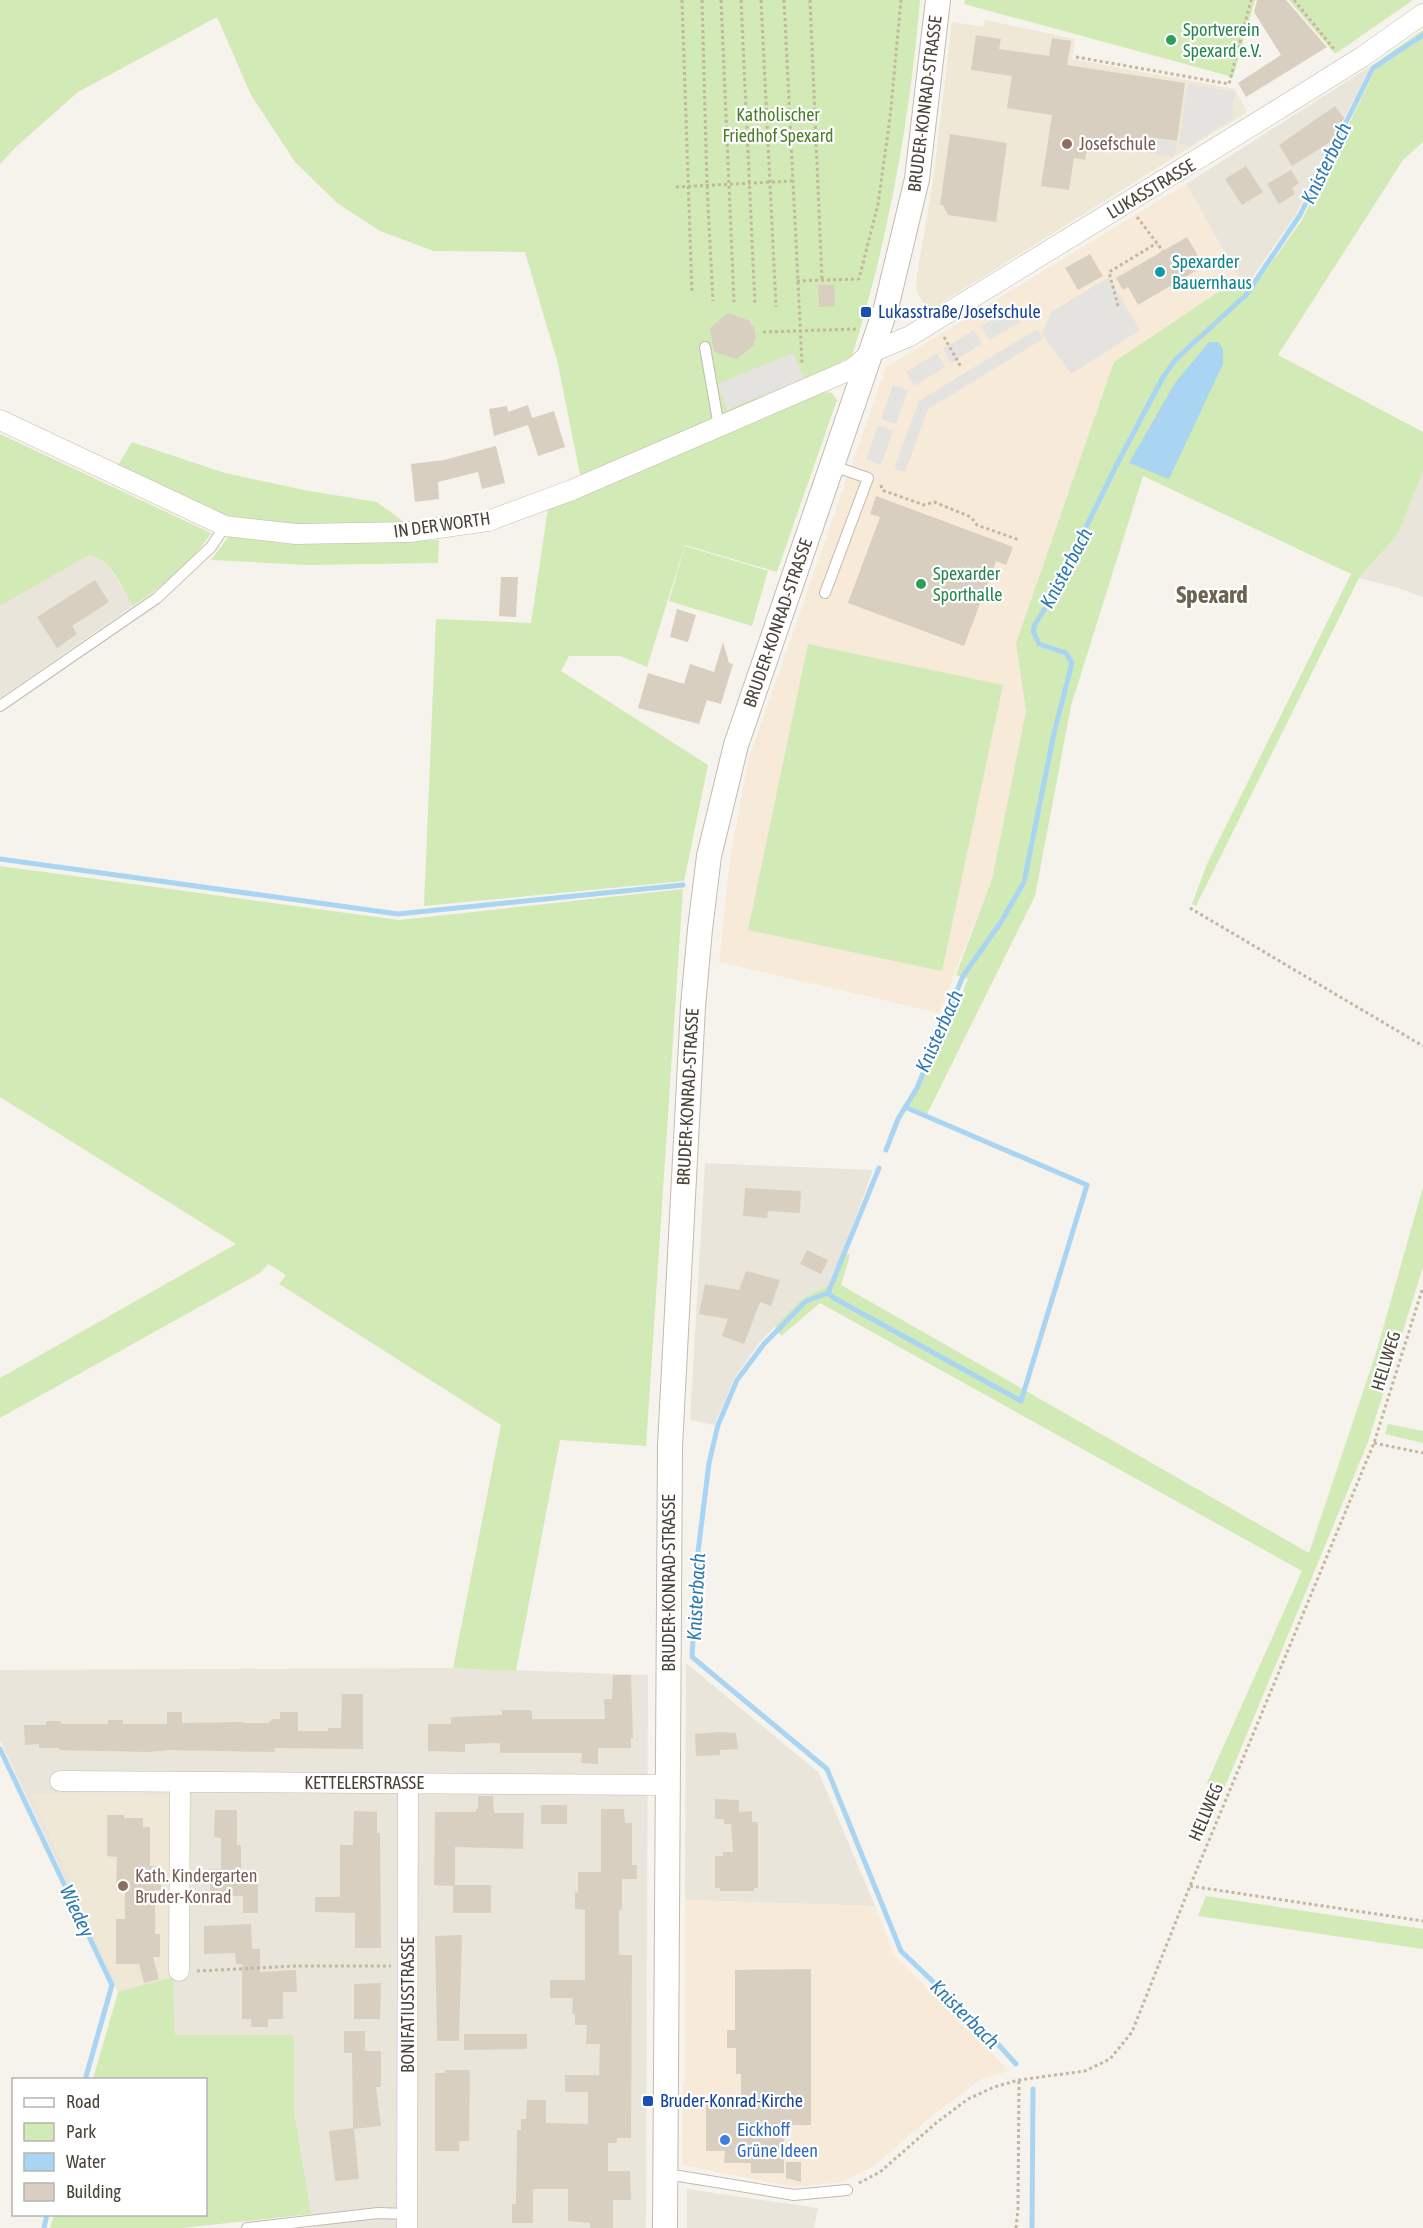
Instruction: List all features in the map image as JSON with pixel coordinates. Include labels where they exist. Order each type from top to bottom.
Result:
[{"type":"street","name":"BRUDER-KONRAD-STRASSE","points":[[665,2228],[670,1446],[693,1006],[700,929],[709,856],[736,745],[886,308],[918,179],[938,0]]},
{"type":"street","name":"LUKASSTRASSE","points":[[872,352],[910,336],[1013,275],[1282,108],[1362,57],[1423,14]]},
{"type":"street","name":"IN DER WORTH","points":[[0,420],[225,526],[296,534],[410,532],[488,521],[572,490],[852,369],[872,352]]},
{"type":"street","name":"KETTELERSTRASSE","points":[[60,1781],[667,1785]]},
{"type":"street","points":[[179,1971],[180,1782]]},
{"type":"street","name":"BONIFATIUSSTRASSE","points":[[407,2221],[408,1783]]},
{"type":"lane","points":[[705,347],[719,427]]},
{"type":"lane","points":[[825,593],[868,478],[832,466]]},
{"type":"lane","points":[[0,706],[157,598],[211,547],[225,526]]},
{"type":"lane","points":[[665,2177],[679,2176],[794,2195],[847,2190]]},
{"type":"lane","points":[[247,2228],[378,2213],[407,2221]]},
{"type":"path","points":[[682,0],[692,294]]},
{"type":"path","points":[[702,0],[713,301]]},
{"type":"path","points":[[721,0],[734,302]]},
{"type":"path","points":[[741,0],[755,305]]},
{"type":"path","points":[[761,0],[776,307]]},
{"type":"path","points":[[784,0],[802,363]]},
{"type":"path","points":[[810,0],[822,280]]},
{"type":"path","points":[[797,281],[859,279],[880,193],[890,118],[901,0]]},
{"type":"path","points":[[1076,57],[1229,84],[1251,0]]},
{"type":"path","points":[[1294,0],[1334,49]]},
{"type":"path","points":[[676,186],[792,181]]},
{"type":"path","points":[[1139,220],[1163,251]]},
{"type":"path","points":[[1118,306],[1109,272],[1157,243]]},
{"type":"path","points":[[764,332],[865,329]]},
{"type":"path","points":[[946,341],[961,368]]},
{"type":"path","points":[[880,482],[882,490],[924,505],[934,502],[971,517],[977,525],[1019,540]]},
{"type":"path","points":[[1190,908],[1423,1046]]},
{"type":"path","name":"HELLWEG","points":[[847,2190],[880,2172],[936,2123],[969,2099],[994,2086],[1019,2079],[1085,2071],[1110,2059],[1132,2032],[1190,1886],[1374,1443],[1423,1287]]},
{"type":"path","points":[[1374,1443],[1423,1453]]},
{"type":"path","points":[[1190,1886],[1423,1921]]},
{"type":"path","points":[[179,1971],[296,1966],[408,1966]]},
{"type":"path","points":[[1016,2228],[1019,2079]]},
{"type":"shaded area","name":"Josefschule","points":[[985,20],[1075,39],[1072,59],[1235,89],[1247,112],[930,310],[921,300],[916,289],[917,274],[933,181],[952,22],[984,27]]},
{"type":"shaded area","points":[[1371,66],[1295,216],[1247,285],[1239,278],[1186,184]]},
{"type":"shaded area","points":[[1188,84],[1234,92],[1233,118],[1189,146],[1179,144]]},
{"type":"shaded area","points":[[1149,138],[1177,142],[1174,157],[1147,153]]},
{"type":"shaded area","points":[[1186,184],[1239,278],[1114,363],[1016,643],[1026,711],[992,879],[939,1013],[719,962],[730,860],[748,761],[886,367]]},
{"type":"shaded area","points":[[1109,277],[1140,330],[1071,374],[1042,334],[1051,312]]},
{"type":"shaded area","points":[[1012,308],[1020,322],[989,340],[981,326]]},
{"type":"shaded area","points":[[1037,329],[1043,339],[928,409],[905,472],[894,468],[919,401]]},
{"type":"shaded area","points":[[974,330],[982,344],[951,363],[943,349]]},
{"type":"shaded area","points":[[793,353],[804,378],[727,410],[717,384]]},
{"type":"shaded area","points":[[937,353],[945,367],[914,386],[906,372]]},
{"type":"shaded area","points":[[893,385],[908,390],[896,424],[881,419]]},
{"type":"shaded area","points":[[878,425],[893,431],[881,465],[866,459]]},
{"type":"shaded area","points":[[1423,473],[1423,597],[1359,578],[1397,535]]},
{"type":"shaded area","points":[[89,555],[98,556],[107,563],[133,606],[0,698],[0,606]]},
{"type":"shaded area","points":[[705,1163],[873,1170],[831,1284],[802,1299],[759,1343],[735,1377],[714,1425],[690,1420]]},
{"type":"shaded area","points":[[686,1663],[819,1773],[875,1906],[685,1900]]},
{"type":"shaded area","points":[[453,1668],[648,1675],[646,2228],[313,2228],[294,2110],[294,2035],[175,2035],[173,1977],[118,1992],[0,1740],[0,1670]]},
{"type":"shaded area","name":"Kath. Kindergarten Bruder-Konrad","points":[[31,1794],[174,1795],[173,1977],[119,1990]]},
{"type":"shaded area","points":[[685,1900],[875,1906],[894,1955],[1009,2071],[981,2079],[933,2115],[874,2166],[842,2182],[793,2187],[682,2165],[683,2083],[685,2081]]},
{"type":"shaded area","points":[[687,2189],[818,2208],[814,2228],[687,2228]]},
{"type":"green space","name":"Katholischer Friedhof Spexard","points":[[0,0],[920,0],[904,135],[896,180],[865,313],[852,356],[811,378],[580,475],[558,364],[525,252],[434,251],[380,231],[337,203],[295,162],[251,95],[217,17],[78,92],[0,164]]},
{"type":"green space","name":"Sportverein Spexard e.V.","points":[[965,0],[1255,0],[1233,77],[964,4]]},
{"type":"green space","name":"Sportverein Spexard e.V.","points":[[1289,0],[1413,0],[1335,54]]},
{"type":"green space","points":[[1423,30],[1423,142],[1403,160],[1278,355],[1423,432],[1423,473],[1397,535],[1359,578],[1196,906],[1192,904],[1207,864],[1351,574],[1143,476],[1071,706],[1035,896],[927,1114],[909,1106],[939,1049],[968,979],[956,975],[992,879],[1026,711],[1016,643],[1114,362],[1239,278],[1252,290],[1302,220],[1380,60]]},
{"type":"green space","points":[[823,392],[832,393],[837,400],[777,572],[685,545],[647,667],[620,656],[569,656],[561,671],[708,765],[684,881],[424,906],[436,619],[531,623],[548,508]]},
{"type":"green space","points":[[0,434],[211,533],[195,555],[176,574],[133,606],[104,561],[89,555],[0,606]]},
{"type":"green space","points":[[132,442],[225,473],[309,491],[377,502],[408,525],[293,526],[226,518],[118,465]]},
{"type":"green space","points":[[229,536],[292,544],[439,540],[438,563],[307,565],[211,560]]},
{"type":"green space","points":[[685,546],[768,571],[752,626],[669,601]]},
{"type":"green space","points":[[808,644],[1003,685],[942,971],[748,930]]},
{"type":"green space","points":[[0,866],[399,920],[683,889],[646,1446],[560,1440],[516,1671],[453,1668],[501,1425],[279,1284],[286,1275],[268,1264],[260,1273],[0,1418],[0,1378],[236,1244],[0,1097]]},
{"type":"green space","points":[[1423,1187],[1423,1267],[1368,1442],[1222,1794],[1207,1783],[1302,1571],[820,1303],[781,1336],[775,1326],[802,1299],[831,1284],[842,1252],[850,1255],[841,1285],[1309,1553],[1376,1353]]},
{"type":"green space","points":[[1388,1424],[1423,1431],[1423,1443],[1385,1434]]},
{"type":"green space","points":[[1206,1896],[1423,1929],[1423,1949],[1198,1916]]},
{"type":"green space","points":[[173,1977],[175,2035],[294,2035],[294,2110],[311,2214],[182,2228],[50,2228],[54,2216],[207,2216],[207,2078],[93,2078],[118,1992]]},
{"type":"water","points":[[1209,342],[1218,342],[1223,349],[1223,364],[1169,479],[1129,463],[1175,383]]},
{"type":"building","points":[[1257,0],[1286,0],[1327,47],[1246,97],[1238,83],[1281,55],[1254,12]]},
{"type":"building","points":[[976,35],[1001,39],[999,49],[1049,56],[1052,38],[1071,41],[1067,65],[1185,83],[1177,141],[1148,137],[1145,150],[1088,141],[1085,160],[1074,158],[1069,190],[1041,186],[1052,115],[1007,108],[1012,76],[971,70]]},
{"type":"building","points":[[1335,106],[1344,118],[1332,141],[1292,166],[1279,145]]},
{"type":"building","points":[[950,134],[1007,143],[996,222],[948,215],[943,205],[940,205]]},
{"type":"building","points":[[1246,166],[1263,192],[1242,205],[1225,179]]},
{"type":"building","points":[[1291,170],[1299,183],[1292,188],[1295,194],[1279,204],[1267,184]]},
{"type":"building","name":"Spexarder Bauernhaus","points":[[1187,237],[1204,266],[1138,305],[1128,287],[1123,290],[1116,278]]},
{"type":"building","points":[[1090,254],[1103,276],[1078,290],[1065,268]]},
{"type":"building","points":[[818,285],[834,285],[835,306],[819,307]]},
{"type":"building","points":[[728,313],[750,321],[754,326],[756,339],[754,345],[737,359],[714,352],[710,328]]},
{"type":"building","points":[[528,405],[532,418],[554,411],[565,447],[538,456],[528,425],[494,436],[489,409],[507,406],[508,412]]},
{"type":"building","points":[[496,446],[505,483],[482,489],[478,472],[438,482],[439,499],[415,502],[411,464],[444,460]]},
{"type":"building","name":"Spexarder Sporthalle","points":[[876,496],[1013,547],[1006,565],[996,561],[964,646],[848,603],[880,517],[870,514]]},
{"type":"building","points":[[501,577],[518,577],[516,617],[499,616]]},
{"type":"building","points":[[95,580],[109,602],[72,626],[77,634],[57,648],[37,617]]},
{"type":"building","points":[[677,609],[696,615],[688,642],[670,637]]},
{"type":"building","points":[[723,642],[729,663],[733,664],[721,704],[707,700],[699,724],[638,708],[648,673],[684,684],[690,664],[714,672]]},
{"type":"building","points":[[745,1188],[801,1191],[800,1213],[768,1211],[767,1218],[743,1216]]},
{"type":"building","points":[[807,1250],[828,1260],[821,1274],[800,1264]]},
{"type":"building","points":[[746,1271],[780,1280],[771,1306],[760,1302],[744,1344],[722,1336],[728,1319],[699,1314],[705,1284],[739,1290]]},
{"type":"building","points":[[613,1675],[631,1675],[633,1738],[631,1738],[631,1748],[598,1748],[598,1764],[581,1763],[582,1753],[500,1753],[500,1743],[465,1744],[465,1752],[428,1751],[428,1724],[451,1724],[451,1717],[502,1715],[502,1710],[530,1710],[532,1719],[605,1719],[604,1699],[612,1699]]},
{"type":"building","points":[[342,1694],[363,1694],[363,1749],[274,1748],[275,1752],[171,1750],[147,1752],[59,1750],[59,1748],[39,1748],[39,1744],[25,1745],[24,1725],[46,1725],[46,1721],[61,1721],[61,1724],[108,1724],[108,1720],[123,1720],[123,1724],[167,1724],[167,1712],[182,1712],[182,1723],[269,1723],[272,1719],[280,1719],[280,1712],[298,1712],[298,1731],[328,1731],[328,1728],[341,1728]]},
{"type":"building","points":[[736,1733],[738,1749],[720,1750],[720,1755],[696,1756],[695,1734]]},
{"type":"building","points":[[478,1796],[493,1796],[494,1813],[524,1813],[523,1849],[455,1847],[455,1885],[491,1885],[491,1913],[453,1913],[453,1886],[434,1885],[435,1812],[476,1812]]},
{"type":"building","points":[[715,1799],[739,1800],[739,1812],[752,1811],[752,1822],[758,1822],[758,1888],[754,1888],[754,1891],[720,1891],[720,1888],[715,1888],[715,1856],[723,1856],[723,1852],[733,1852],[731,1824],[724,1824],[724,1819],[715,1819]]},
{"type":"building","points":[[541,1805],[567,1805],[567,1824],[541,1824]]},
{"type":"building","points":[[601,1809],[624,1809],[625,1823],[632,1823],[632,1865],[637,1865],[637,1879],[622,1879],[622,1910],[619,1910],[619,1955],[632,1955],[631,2138],[617,2138],[617,2143],[608,2143],[608,2171],[630,2171],[631,2200],[613,2200],[613,2228],[590,2228],[590,2223],[568,2221],[568,2189],[533,2189],[533,2223],[512,2223],[512,2204],[516,2204],[517,2130],[521,2130],[521,2119],[526,2119],[527,2100],[546,2100],[546,2123],[588,2124],[588,2092],[565,2092],[565,2075],[599,2075],[600,2044],[586,2044],[587,2025],[575,2025],[575,2014],[572,2014],[573,1998],[550,1998],[550,1980],[585,1980],[585,1910],[575,1909],[575,1892],[578,1893],[578,1872],[601,1872]]},
{"type":"building","points":[[215,1810],[237,1810],[237,1845],[241,1845],[241,1870],[258,1870],[258,1913],[243,1913],[243,1896],[210,1896],[210,1869],[221,1869],[221,1838],[214,1837]]},
{"type":"building","points":[[354,1811],[377,1812],[377,1833],[380,1833],[381,1948],[355,1948],[355,1913],[315,1912],[315,1897],[340,1897],[340,1845],[353,1845]]},
{"type":"building","points":[[107,1815],[143,1818],[143,1827],[150,1827],[150,1866],[161,1867],[161,1890],[155,1890],[155,1934],[160,1934],[160,1957],[153,1957],[159,1979],[144,1983],[139,1964],[116,1964],[116,1919],[125,1919],[125,1890],[116,1890],[117,1857],[107,1856]]},
{"type":"building","points":[[251,1924],[252,1949],[260,1949],[260,1972],[296,1970],[297,1992],[283,1992],[283,2019],[268,2019],[268,2027],[251,2027],[251,2019],[242,2019],[242,1964],[236,1964],[235,1953],[204,1954],[204,1926]]},
{"type":"building","points":[[462,1935],[459,2041],[437,2041],[435,1936]]},
{"type":"building","points":[[811,1969],[811,2125],[784,2125],[784,2173],[751,2173],[751,2163],[724,2163],[725,2151],[706,2151],[706,2102],[741,2103],[741,2074],[736,2074],[736,2048],[727,2048],[727,2030],[735,2030],[735,1970]]},
{"type":"building","points":[[381,1983],[380,2019],[354,2019],[354,1984]]},
{"type":"building","points":[[344,2031],[365,2031],[365,2051],[381,2051],[381,2087],[376,2087],[381,2126],[354,2129],[359,2179],[335,2181],[329,2131],[353,2128],[352,2053],[344,2053]]},
{"type":"building","points":[[464,2034],[527,2034],[527,2049],[464,2050]]},
{"type":"building","points":[[445,2070],[470,2070],[469,2141],[459,2141],[459,2151],[435,2151],[435,2073],[445,2073]]},
{"type":"building","points":[[786,2162],[801,2162],[801,2182],[786,2178]]},
{"type":"waterway","name":"Knisterbach","points":[[886,1150],[898,1119],[917,1088],[963,976],[1001,922],[1024,882],[1054,733],[1072,663],[1066,653],[1039,644],[1033,631],[1035,624],[1050,601],[1116,466],[1163,377],[1176,359],[1246,295],[1300,215],[1373,68],[1423,35]]},
{"type":"waterway","points":[[0,859],[398,914],[683,885]]},
{"type":"waterway","points":[[828,1293],[1021,1401],[1087,1185],[905,1107]]},
{"type":"waterway","name":"Knisterbach","points":[[879,1168],[828,1293],[806,1301],[764,1344],[737,1380],[718,1425],[709,1463],[698,1552],[692,1657],[827,1769],[901,1951],[1016,2064]]},
{"type":"waterway","name":"Wiedey","points":[[0,1749],[112,1985],[86,2078]]},
{"type":"waterway","name":"Knisterbach","points":[[1032,2228],[1033,2089]]},
{"type":"waterway","name":"Wiedey","points":[[44,2228],[47,2216]]},
{"type":"place","name":"Sportverein Spexard e.V.","points":[[1171,40]]},
{"type":"place","name":"Josefschule","points":[[1067,144]]},
{"type":"place","name":"Spexarder Bauernhaus","points":[[1160,272]]},
{"type":"place","name":"Lukasstraße/Josefschule","points":[[866,312]]},
{"type":"place","name":"Spexarder Sporthalle","points":[[921,584]]},
{"type":"place","name":"Kath. Kindergarten Bruder-Konrad","points":[[123,1886]]},
{"type":"place","name":"Bruder-Konrad-Kirche","points":[[648,2101]]},
{"type":"place","name":"Eickhoff Grüne Ideen","points":[[725,2140]]},
{"type":"district","name":"Spexard","points":[[1212,595]]}]
